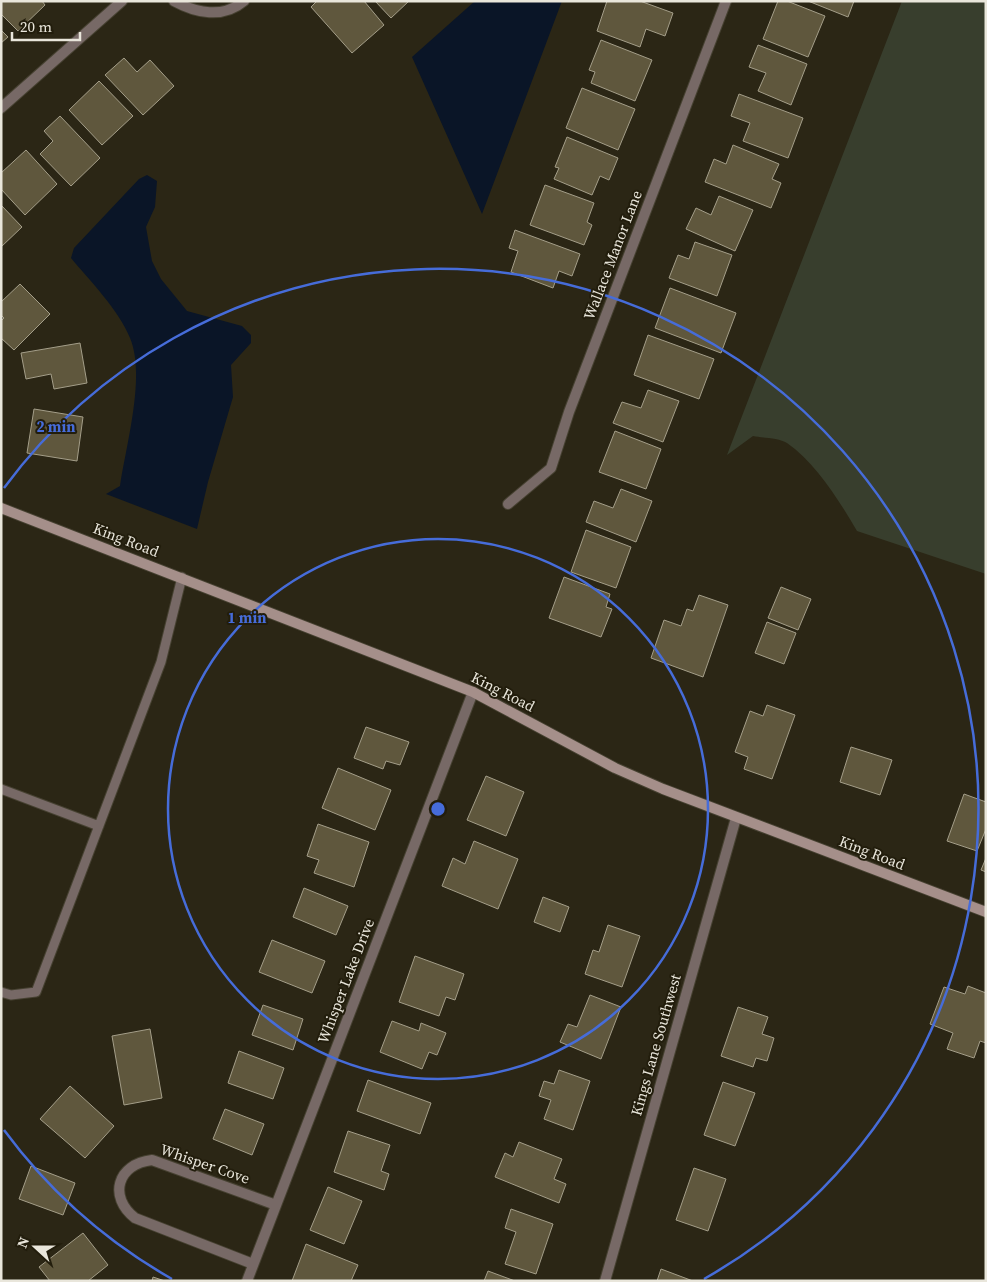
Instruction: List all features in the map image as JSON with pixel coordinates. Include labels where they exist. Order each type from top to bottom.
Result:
[{"type":"street","points":[[1,108],[122,1]]},
{"type":"street","points":[[174,1],[200,12],[217,13],[244,1]]},
{"type":"street","name":"Wallace Manor Lane","points":[[508,504],[551,468],[569,412],[726,1]]},
{"type":"street","name":"King Road","points":[[1,508],[473,692],[615,768],[736,818],[986,912]]},
{"type":"street","name":"Whisper Lake Drive","points":[[247,1281],[473,692]]},
{"type":"street","name":"Kings Lane Southwest","points":[[605,1281],[736,818]]},
{"type":"street","name":"Whisper Cove","points":[[253,1264],[135,1218],[122,1203],[119,1193],[120,1182],[132,1166],[141,1161],[152,1160],[276,1205]]},
{"type":"lane","points":[[1,992],[10,995],[36,992],[161,662],[182,578]]},
{"type":"lane","points":[[1,789],[99,826]]},
{"type":"green space","points":[[902,1],[986,1],[986,574],[857,531],[817,472],[798,451],[784,441],[753,436],[727,455]]},
{"type":"water","points":[[475,1],[562,1],[482,214],[412,57]]},
{"type":"water","points":[[147,175],[157,181],[155,207],[146,227],[152,261],[161,279],[187,311],[242,326],[251,335],[251,343],[231,365],[233,397],[208,482],[197,529],[106,494],[120,486],[133,411],[136,371],[134,354],[130,338],[119,317],[104,296],[71,258],[74,248],[139,179]]},
{"type":"building","points":[[1,1],[42,1],[45,5],[18,31],[1,14]]},
{"type":"building","points":[[317,1],[364,1],[384,25],[352,53],[311,7]]},
{"type":"building","points":[[375,1],[409,1],[391,18]]},
{"type":"building","points":[[607,1],[640,1],[673,13],[665,36],[646,29],[640,47],[597,31]]},
{"type":"building","points":[[778,1],[787,1],[825,16],[808,57],[763,39]]},
{"type":"building","points":[[808,1],[854,1],[848,17]]},
{"type":"building","points":[[1,30],[8,37],[1,43]]},
{"type":"building","points":[[601,40],[652,60],[635,101],[591,83],[595,72],[589,70]]},
{"type":"building","points":[[758,45],[807,64],[791,105],[758,91],[766,73],[749,67]]},
{"type":"building","points":[[124,58],[137,72],[150,60],[174,86],[143,115],[105,75]]},
{"type":"building","points":[[99,81],[133,116],[102,145],[69,110]]},
{"type":"building","points":[[582,88],[635,109],[618,150],[566,128]]},
{"type":"building","points":[[739,94],[803,118],[788,158],[743,141],[750,123],[731,116]]},
{"type":"building","points":[[60,116],[100,158],[71,186],[40,154],[53,141],[44,131]]},
{"type":"building","points":[[567,137],[618,158],[609,180],[600,176],[592,195],[554,179],[559,168],[555,167]]},
{"type":"building","points":[[733,145],[779,164],[772,179],[781,183],[771,208],[705,182],[714,159],[726,164]]},
{"type":"building","points":[[26,150],[57,184],[25,215],[1,189],[1,173]]},
{"type":"building","points":[[545,185],[594,203],[587,222],[592,225],[584,245],[530,225]]},
{"type":"building","points":[[719,196],[753,210],[735,251],[686,229],[696,208],[711,215]]},
{"type":"building","points":[[1,205],[22,227],[1,247]]},
{"type":"building","points":[[515,230],[580,254],[572,276],[559,271],[553,288],[511,272],[518,251],[509,248]]},
{"type":"building","points":[[695,242],[732,255],[717,296],[669,278],[678,255],[689,259]]},
{"type":"building","points":[[20,284],[50,314],[14,350],[1,338],[1,321],[4,318],[1,315],[1,302]]},
{"type":"building","points":[[670,288],[736,313],[721,353],[655,328]]},
{"type":"building","points":[[648,335],[714,359],[699,399],[634,375]]},
{"type":"building","points":[[80,343],[87,383],[54,389],[51,374],[26,379],[21,353]]},
{"type":"building","points":[[648,390],[679,401],[663,442],[613,423],[622,402],[641,408]]},
{"type":"building","points":[[34,409],[83,417],[77,461],[27,453]]},
{"type":"building","points":[[615,431],[661,449],[646,489],[599,472]]},
{"type":"building","points":[[621,489],[652,501],[636,542],[586,522],[594,501],[613,508]]},
{"type":"building","points":[[586,530],[631,547],[616,588],[571,572]]},
{"type":"building","points":[[564,577],[610,594],[606,607],[612,609],[601,637],[549,618]]},
{"type":"building","points":[[781,587],[811,599],[798,630],[768,618]]},
{"type":"building","points":[[699,595],[728,605],[703,677],[651,658],[664,620],[681,626],[687,609],[693,611]]},
{"type":"building","points":[[767,622],[796,633],[784,664],[755,653]]},
{"type":"building","points":[[767,705],[795,715],[772,779],[744,769],[748,757],[735,752],[750,711],[763,716]]},
{"type":"building","points":[[366,727],[409,742],[400,765],[386,761],[383,769],[354,758]]},
{"type":"building","points":[[851,747],[892,760],[880,795],[840,782]]},
{"type":"building","points":[[338,768],[391,790],[375,830],[322,808]]},
{"type":"building","points":[[486,776],[524,792],[506,836],[467,820]]},
{"type":"building","points":[[964,794],[986,802],[986,829],[977,851],[947,841]]},
{"type":"building","points":[[318,824],[369,842],[354,887],[314,873],[319,860],[307,856]]},
{"type":"building","points":[[474,841],[518,859],[498,909],[442,886],[453,858],[465,864]]},
{"type":"building","points":[[986,858],[986,872],[981,870]]},
{"type":"building","points":[[304,888],[348,906],[336,935],[293,917]]},
{"type":"building","points":[[543,897],[569,907],[560,932],[534,922]]},
{"type":"building","points":[[608,925],[640,936],[622,987],[585,974],[593,950],[599,952]]},
{"type":"building","points":[[272,940],[325,961],[312,993],[259,972]]},
{"type":"building","points":[[415,956],[464,974],[455,1000],[446,997],[439,1016],[399,1002]]},
{"type":"building","points":[[968,986],[986,993],[986,1043],[980,1041],[974,1058],[947,1049],[953,1033],[930,1024],[944,987],[965,994]]},
{"type":"building","points":[[590,995],[621,1007],[601,1059],[560,1042],[568,1024],[577,1027]]},
{"type":"building","points":[[263,1005],[303,1019],[293,1050],[252,1035]]},
{"type":"building","points":[[738,1007],[768,1017],[762,1034],[774,1038],[767,1061],[756,1058],[753,1067],[721,1056]]},
{"type":"building","points":[[392,1021],[419,1031],[421,1023],[446,1033],[437,1055],[429,1052],[422,1069],[380,1052]]},
{"type":"building","points":[[150,1029],[162,1098],[124,1105],[112,1036]]},
{"type":"building","points":[[239,1051],[284,1068],[273,1099],[228,1083]]},
{"type":"building","points":[[559,1070],[590,1081],[573,1130],[544,1119],[551,1100],[539,1096],[544,1081],[554,1084]]},
{"type":"building","points":[[368,1080],[431,1103],[420,1134],[357,1111]]},
{"type":"building","points":[[723,1082],[755,1093],[735,1146],[704,1135]]},
{"type":"building","points":[[70,1086],[114,1126],[85,1158],[40,1119]]},
{"type":"building","points":[[225,1109],[264,1124],[252,1155],[213,1139]]},
{"type":"building","points":[[348,1131],[390,1145],[381,1171],[389,1174],[384,1190],[334,1172]]},
{"type":"building","points":[[519,1142],[562,1159],[554,1179],[566,1184],[559,1203],[495,1177],[505,1153],[513,1157]]},
{"type":"building","points":[[31,1166],[75,1183],[63,1215],[19,1199]]},
{"type":"building","points":[[694,1168],[726,1179],[708,1231],[676,1220]]},
{"type":"building","points":[[328,1187],[362,1201],[344,1244],[310,1230]]},
{"type":"building","points":[[511,1209],[553,1224],[536,1274],[505,1264],[516,1232],[505,1228]]},
{"type":"building","points":[[83,1233],[108,1265],[88,1281],[50,1281],[39,1267]]},
{"type":"building","points":[[306,1244],[358,1265],[351,1281],[292,1281]]},
{"type":"building","points":[[661,1269],[693,1281],[657,1281]]},
{"type":"building","points":[[488,1271],[515,1281],[484,1281]]},
{"type":"building","points":[[153,1277],[165,1281],[152,1281]]}]
